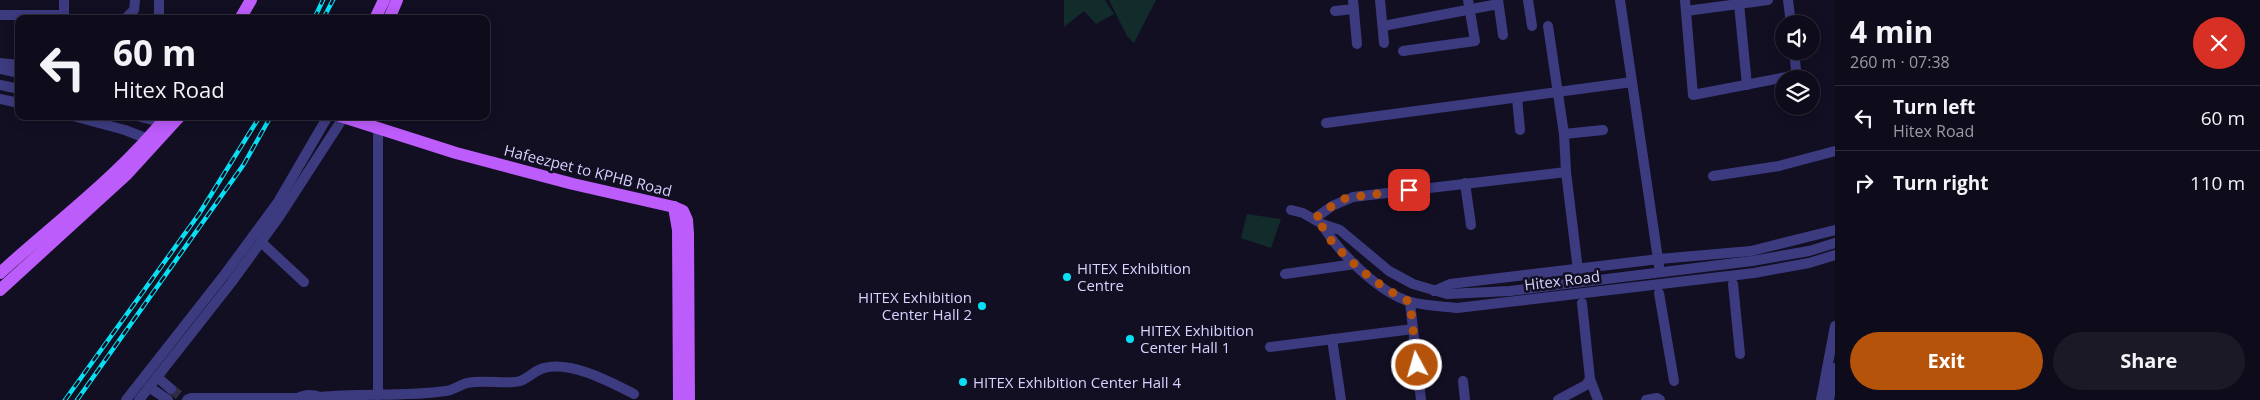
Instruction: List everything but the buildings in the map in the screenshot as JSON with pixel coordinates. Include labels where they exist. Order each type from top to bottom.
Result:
[{"type":"main road","points":[[242,15],[250,0]]},
{"type":"main road","points":[[252,15],[260,0]]},
{"type":"main road","points":[[377,15],[384,0]]},
{"type":"main road","points":[[391,15],[397,0]]},
{"type":"main road","points":[[0,290],[124,171],[170,120]]},
{"type":"main road","name":"Hafeezpet to KPHB Road","points":[[350,120],[378,130],[573,184],[674,207],[678,220],[679,239],[679,400]]},
{"type":"main road","points":[[0,273],[124,171]]},
{"type":"main road","points":[[674,207],[683,211],[687,220],[689,400]]},
{"type":"street","points":[[64,0],[65,15]]},
{"type":"street","points":[[130,15],[134,10],[135,0]]},
{"type":"street","points":[[159,0],[159,15]]},
{"type":"street","points":[[1380,0],[1384,44]]},
{"type":"street","points":[[1528,0],[1532,26]]},
{"type":"street","points":[[1620,0],[1660,272]]},
{"type":"street","points":[[1768,0],[1739,4],[1686,5],[1693,95],[1775,81]]},
{"type":"street","points":[[1788,0],[1790,15]]},
{"type":"street","points":[[1383,26],[1469,5],[1498,2],[1503,35]]},
{"type":"street","points":[[1335,11],[1353,4],[1357,44]]},
{"type":"street","points":[[1739,4],[1747,85]]},
{"type":"street","points":[[1403,51],[1475,41],[1469,5]]},
{"type":"street","points":[[0,15],[15,15]]},
{"type":"street","points":[[1548,26],[1556,92],[1564,134],[1566,172],[1578,270]]},
{"type":"street","points":[[0,63],[15,65]]},
{"type":"street","points":[[0,69],[15,72]]},
{"type":"street","points":[[1326,123],[1632,82]]},
{"type":"street","points":[[0,85],[15,88]]},
{"type":"street","points":[[1517,98],[1520,130]]},
{"type":"street","points":[[0,99],[15,102]]},
{"type":"street","points":[[87,120],[125,130],[152,141]]},
{"type":"street","points":[[126,400],[225,274],[278,202],[326,120]]},
{"type":"street","points":[[139,400],[231,283],[279,217],[340,120]]},
{"type":"street","points":[[378,130],[378,395]]},
{"type":"street","points":[[1564,134],[1603,130]]},
{"type":"street","points":[[1714,176],[1779,166],[1835,151]]},
{"type":"street","points":[[1318,222],[1332,206],[1346,198],[1472,186],[1566,172]]},
{"type":"street","points":[[1471,225],[1472,186]]},
{"type":"street","name":"Hitex Road","points":[[1291,210],[1303,213],[1318,222],[1340,230],[1390,271],[1413,284],[1447,294],[1510,291],[1752,261],[1809,251],[1835,243]]},
{"type":"street","name":"Hitex Road","points":[[1318,222],[1332,241],[1382,287],[1410,302],[1457,308],[1754,273],[1809,263],[1835,255]]},
{"type":"street","points":[[1434,291],[1450,284],[1658,259],[1750,251],[1835,230]]},
{"type":"street","points":[[261,242],[304,282]]},
{"type":"street","points":[[1285,274],[1355,264]]},
{"type":"street","points":[[1733,284],[1740,354]]},
{"type":"street","points":[[1659,293],[1674,381]]},
{"type":"street","points":[[1410,302],[1421,400]]},
{"type":"street","points":[[1582,303],[1588,382],[1596,399]]},
{"type":"street","points":[[1822,400],[1835,326]]},
{"type":"street","points":[[1270,347],[1414,329]]},
{"type":"street","points":[[1332,339],[1341,400]]},
{"type":"street","points":[[187,400],[191,398],[300,399],[303,395],[320,398],[342,398],[448,391],[465,383],[483,380],[521,381],[532,373],[550,367],[579,371],[599,377],[634,394]]},
{"type":"street","points":[[1829,400],[1835,368]]},
{"type":"street","points":[[157,377],[171,389]]},
{"type":"street","points":[[1463,381],[1465,400]]},
{"type":"street","points":[[1558,400],[1588,382]]},
{"type":"street","points":[[149,387],[168,400]]},
{"type":"street","points":[[1646,400],[1657,398],[1660,400]]},
{"type":"green space","points":[[1064,0],[1105,0],[1114,14],[1096,24],[1084,11],[1064,27]]},
{"type":"green space","points":[[1109,0],[1156,0],[1134,43],[1127,36]]},
{"type":"green space","points":[[1247,214],[1281,219],[1271,248],[1241,238]]},
{"type":"tunnel","points":[[171,389],[185,400]]},
{"type":"railway","points":[[316,15],[323,0]]},
{"type":"railway","points":[[325,15],[333,0]]},
{"type":"railway","points":[[65,400],[199,214],[258,120]]},
{"type":"railway","points":[[77,400],[244,164],[269,120]]},
{"type":"place","name":"HITEX Exhibition Centre","points":[[1067,277]]},
{"type":"place","name":"HITEX Exhibition Center Hall 2","points":[[982,306]]},
{"type":"place","name":"HITEX Exhibition Center Hall 1","points":[[1130,339]]},
{"type":"place","name":"HITEX Exhibition Center Hall 4","points":[[963,382]]},
{"type":"route","points":[[1409,190],[1346,198],[1314,219],[1322,224],[1332,241],[1355,264],[1382,287],[1410,302],[1417,365]]}]
